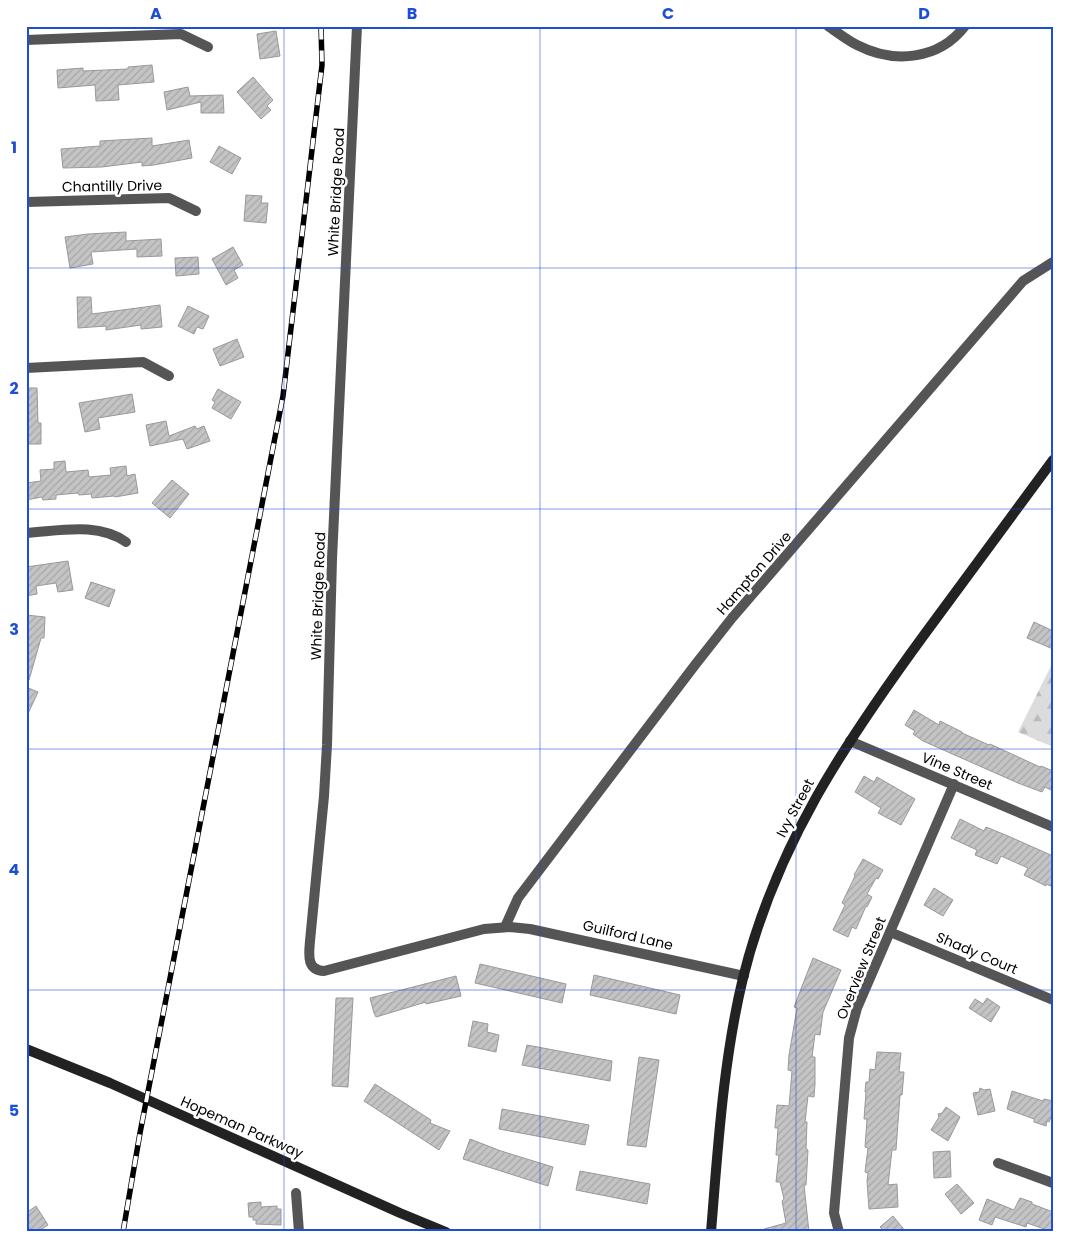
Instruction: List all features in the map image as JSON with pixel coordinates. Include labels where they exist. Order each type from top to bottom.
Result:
[{"type":"main road","name":"Ivy Street","points":[[711,1232],[724,1076],[744,976],[758,928],[787,854],[828,776],[876,700],[1053,460]]},
{"type":"main road","name":"Hopeman Parkway","points":[[26,1050],[110,1083],[446,1232]]},
{"type":"street","name":"White Bridge Road","points":[[357,26],[332,567],[327,745],[309,960],[313,968],[324,971],[484,930],[505,927]]},
{"type":"street","points":[[828,26],[857,45],[898,56],[914,56],[938,49],[950,42],[965,26]]},
{"type":"street","points":[[26,40],[181,34],[208,46]]},
{"type":"street","name":"Chantilly Drive","points":[[26,202],[169,198],[196,211]]},
{"type":"street","name":"Hampton Drive","points":[[505,927],[518,898],[694,665],[732,618],[1023,281],[1053,262]]},
{"type":"street","points":[[26,368],[143,362],[169,376]]},
{"type":"street","points":[[26,532],[93,529],[106,532],[126,542]]},
{"type":"street","name":"Vine Street","points":[[850,741],[1053,827]]},
{"type":"street","name":"Overview Street","points":[[839,1232],[834,1213],[849,1038],[857,1008],[954,784]]},
{"type":"street","name":"Guilford Lane","points":[[505,927],[556,933],[744,976]]},
{"type":"street","name":"Shady Court","points":[[890,932],[1053,1000]]},
{"type":"street","points":[[998,1163],[1053,1184]]},
{"type":"street","points":[[296,1193],[299,1232]]},
{"type":"green space","points":[[1053,664],[1053,747],[1018,732]]},
{"type":"building","points":[[276,31],[280,56],[260,59],[257,34]]},
{"type":"building","points":[[152,65],[154,82],[118,85],[119,100],[96,101],[95,85],[58,88],[57,70],[83,68],[83,71],[128,69],[128,67]]},
{"type":"building","points":[[253,77],[273,100],[267,106],[271,110],[261,119],[237,92]]},
{"type":"building","points":[[188,87],[190,96],[223,95],[224,113],[201,113],[201,102],[167,110],[164,92]]},
{"type":"building","points":[[152,138],[152,146],[189,140],[192,158],[142,166],[142,162],[102,167],[63,168],[61,149],[100,146],[100,141]]},
{"type":"building","points":[[219,146],[241,158],[232,174],[210,162]]},
{"type":"building","points":[[246,195],[262,196],[261,203],[268,203],[266,223],[244,221]]},
{"type":"building","points":[[126,232],[126,241],[161,239],[162,256],[137,257],[137,249],[91,252],[93,264],[70,268],[65,237]]},
{"type":"building","points":[[233,247],[243,265],[234,270],[238,278],[226,285],[212,259]]},
{"type":"building","points":[[198,257],[199,274],[176,276],[175,258]]},
{"type":"building","points":[[77,297],[91,297],[92,314],[160,305],[162,327],[141,329],[141,325],[106,330],[106,326],[78,328]]},
{"type":"building","points":[[188,306],[209,316],[203,329],[197,327],[194,334],[178,326]]},
{"type":"building","points":[[237,339],[244,357],[220,366],[213,349]]},
{"type":"building","points":[[26,388],[37,388],[41,444],[26,444]]},
{"type":"building","points":[[218,389],[241,402],[231,419],[212,408],[215,402],[212,400]]},
{"type":"building","points":[[132,394],[135,412],[98,418],[100,429],[85,432],[79,403]]},
{"type":"building","points":[[166,421],[169,436],[195,426],[197,429],[204,426],[210,441],[187,449],[183,439],[150,446],[146,425]]},
{"type":"building","points":[[65,461],[66,472],[88,470],[89,477],[111,475],[110,468],[126,466],[127,476],[135,474],[138,493],[92,498],[91,494],[79,495],[78,493],[56,495],[56,499],[43,500],[42,497],[26,500],[26,483],[41,481],[40,470],[54,469],[54,462]]},
{"type":"building","points":[[172,480],[189,494],[170,518],[152,503]]},
{"type":"building","points":[[68,561],[73,590],[58,592],[56,583],[36,586],[37,594],[26,596],[26,567]]},
{"type":"building","points":[[91,582],[115,590],[109,607],[85,598]]},
{"type":"building","points":[[26,615],[45,617],[44,638],[41,638],[29,680],[26,680]]},
{"type":"building","points":[[1034,622],[1053,631],[1053,649],[1027,638]]},
{"type":"building","points":[[26,687],[38,692],[26,718]]},
{"type":"building","points":[[914,710],[939,725],[940,721],[989,745],[1053,771],[1053,791],[1045,787],[1042,792],[1018,783],[923,741],[913,734],[915,731],[905,725]]},
{"type":"building","points":[[864,776],[874,782],[877,777],[915,799],[901,825],[878,813],[881,808],[855,792]]},
{"type":"building","points":[[960,819],[984,831],[986,827],[1053,856],[1053,887],[1046,884],[1046,886],[1024,875],[1028,868],[1001,856],[997,864],[975,855],[977,850],[951,838]]},
{"type":"building","points":[[863,859],[883,870],[867,894],[872,897],[856,929],[852,927],[848,937],[833,930],[845,905],[842,903]]},
{"type":"building","points":[[934,888],[953,900],[943,916],[924,905]]},
{"type":"building","points":[[813,958],[841,970],[823,1012],[820,1035],[815,1034],[812,1057],[815,1057],[814,1097],[808,1096],[805,1122],[807,1122],[806,1149],[808,1150],[806,1185],[804,1185],[809,1232],[765,1232],[764,1229],[786,1223],[780,1182],[776,1182],[779,1155],[776,1155],[778,1128],[775,1128],[777,1105],[789,1106],[792,1071],[788,1070],[789,1055],[797,1008],[794,1007]]},
{"type":"building","points":[[480,964],[566,984],[562,1003],[475,983]]},
{"type":"building","points":[[594,975],[680,995],[676,1014],[590,995]]},
{"type":"building","points":[[456,976],[461,996],[426,1004],[426,1002],[376,1017],[374,1013],[370,998]]},
{"type":"building","points":[[336,998],[353,998],[348,1087],[332,1086]]},
{"type":"building","points":[[987,998],[1000,1007],[991,1022],[969,1008],[975,999],[983,1004]]},
{"type":"building","points":[[473,1021],[488,1024],[487,1032],[499,1035],[496,1052],[468,1046]]},
{"type":"building","points":[[527,1045],[612,1061],[610,1081],[522,1065]]},
{"type":"building","points":[[877,1052],[901,1053],[899,1072],[904,1072],[902,1095],[900,1095],[896,1150],[892,1150],[888,1185],[897,1184],[898,1207],[869,1209],[868,1173],[865,1172],[868,1148],[865,1147],[867,1119],[864,1119],[865,1092],[866,1082],[869,1082],[870,1069],[875,1070]]},
{"type":"building","points":[[639,1057],[659,1060],[646,1147],[627,1145]]},
{"type":"building","points":[[375,1084],[431,1120],[430,1123],[450,1131],[439,1150],[364,1101]]},
{"type":"building","points":[[980,1088],[984,1090],[990,1089],[995,1111],[978,1115],[973,1093],[979,1092]]},
{"type":"building","points":[[1012,1091],[1043,1101],[1044,1099],[1053,1101],[1053,1118],[1051,1117],[1049,1122],[1047,1121],[1046,1126],[1034,1122],[1034,1119],[1007,1109]]},
{"type":"building","points":[[946,1107],[960,1117],[948,1141],[931,1130],[939,1117],[938,1114],[942,1113]]},
{"type":"building","points":[[502,1109],[589,1125],[585,1145],[499,1129]]},
{"type":"building","points":[[470,1139],[553,1167],[548,1186],[463,1159]]},
{"type":"building","points":[[950,1151],[951,1177],[934,1178],[933,1152]]},
{"type":"building","points":[[580,1171],[650,1184],[647,1204],[576,1190]]},
{"type":"building","points":[[957,1184],[974,1203],[961,1214],[945,1194]]},
{"type":"building","points":[[1020,1198],[1053,1212],[1053,1232],[1027,1223],[1026,1227],[995,1217],[992,1225],[979,1220],[987,1199],[1014,1210]]},
{"type":"building","points":[[261,1202],[261,1207],[277,1206],[277,1209],[281,1209],[281,1225],[256,1224],[256,1220],[253,1220],[253,1217],[249,1217],[248,1203]]},
{"type":"building","points":[[36,1206],[48,1225],[37,1232],[32,1232],[26,1222],[26,1213]]},
{"type":"building","points":[[893,1216],[906,1232],[885,1232],[880,1227]]},
{"type":"railway","points":[[123,1232],[140,1133],[283,396],[322,65],[321,26]]}]
